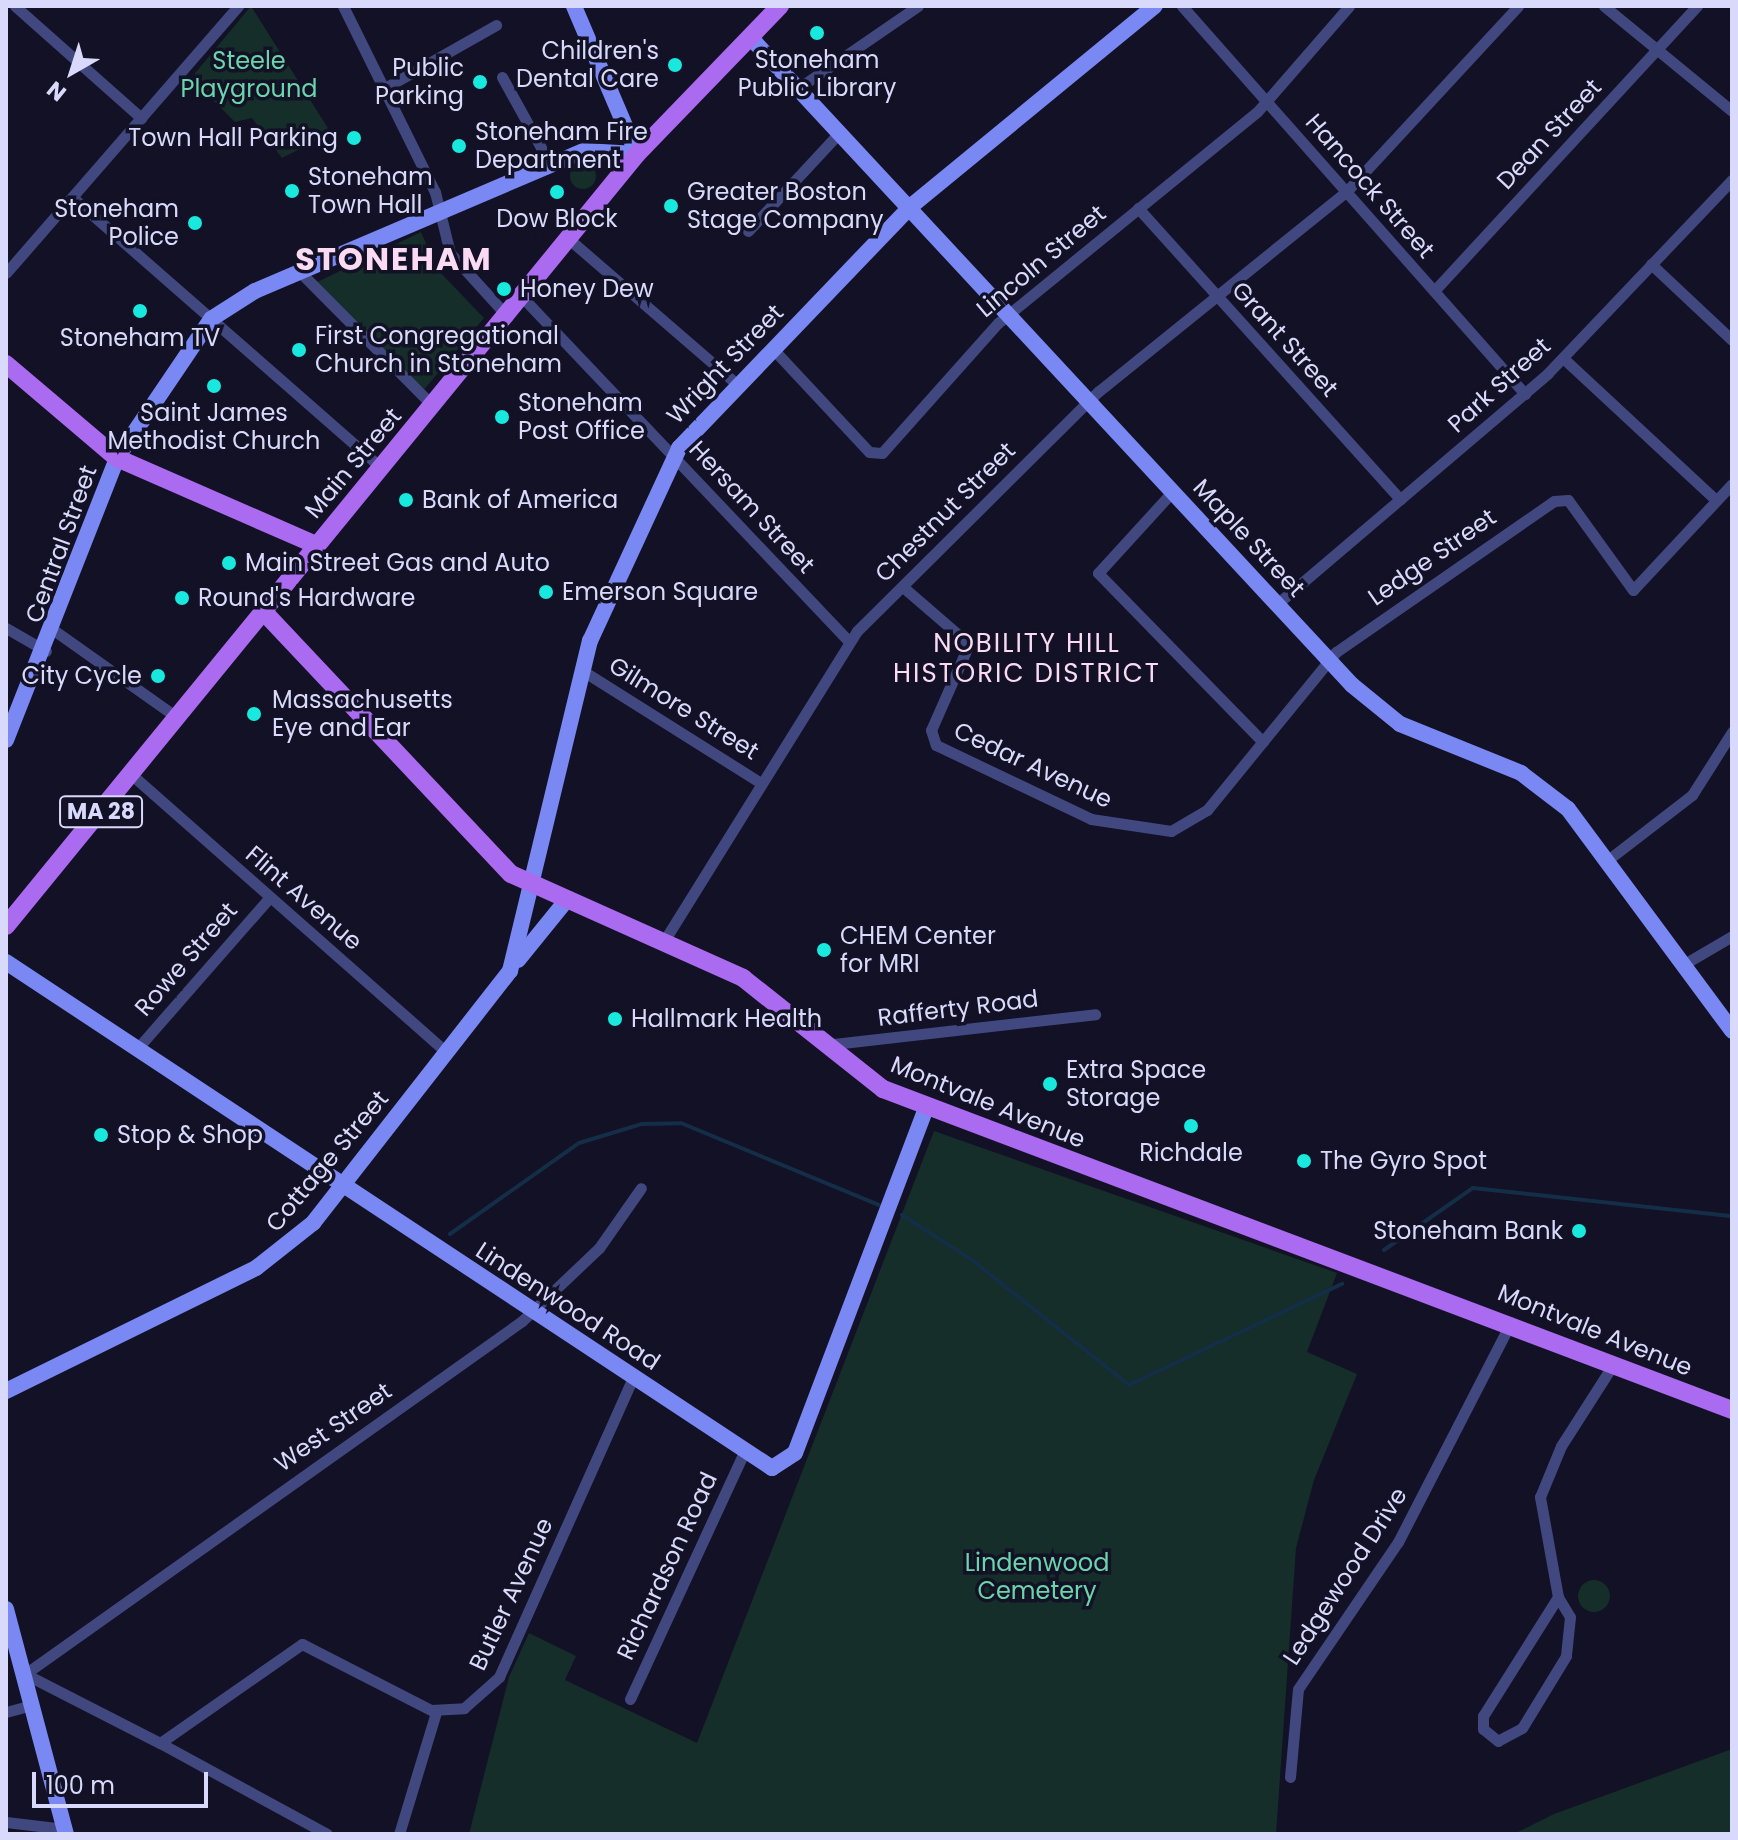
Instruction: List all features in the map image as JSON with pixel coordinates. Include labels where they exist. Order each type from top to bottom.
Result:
[{"type":"main road","name":"Main Street","points":[[6,926],[380,467],[524,299],[637,154],[780,6]]},
{"type":"main road","points":[[6,364],[117,458],[316,545]]},
{"type":"main road","name":"Montvale Avenue","points":[[263,611],[491,856],[532,887],[664,941],[743,978],[878,1086],[926,1109],[1511,1322],[1731,1411]]},
{"type":"street","points":[[15,6],[141,118]]},
{"type":"street","points":[[6,273],[238,6]]},
{"type":"street","points":[[343,6],[438,211],[455,263],[508,317]]},
{"type":"street","points":[[574,6],[637,154]]},
{"type":"street","points":[[800,87],[918,6]]},
{"type":"street","name":"Wright Street","points":[[532,887],[583,671],[617,571],[673,456],[910,207],[1155,6]]},
{"type":"street","name":"Hancock Street","points":[[1182,6],[1525,394]]},
{"type":"street","name":"Lincoln Street","points":[[773,349],[878,454],[1009,313],[1267,103],[1349,6]]},
{"type":"street","name":"Chestnut Street","points":[[664,941],[849,642],[1089,400],[1216,294],[1346,192],[1518,6]]},
{"type":"street","points":[[1604,6],[1732,111]]},
{"type":"street","name":"Dean Street","points":[[1434,291],[1697,6]]},
{"type":"street","points":[[383,89],[496,25]]},
{"type":"street","name":"Maple Street","points":[[750,37],[800,87],[1328,660],[1400,724],[1531,780],[1609,859],[1732,1031]]},
{"type":"street","points":[[502,77],[550,164]]},
{"type":"street","points":[[748,231],[840,132]]},
{"type":"street","name":"Central Street","points":[[6,740],[55,631],[117,458],[211,319],[299,271],[550,164],[587,150],[637,154]]},
{"type":"street","name":"Park Street","points":[[1277,604],[1525,394],[1732,180]]},
{"type":"street","points":[[72,197],[380,467]]},
{"type":"street","name":"Grant Street","points":[[1138,208],[1400,499]]},
{"type":"street","points":[[570,240],[738,385]]},
{"type":"street","points":[[1651,264],[1732,340]]},
{"type":"street","points":[[299,271],[432,405]]},
{"type":"street","name":"Hersam Street","points":[[524,299],[849,642]]},
{"type":"street","points":[[1563,358],[1716,500],[1732,484]]},
{"type":"street","points":[[1173,491],[1098,573],[1263,742]]},
{"type":"street","name":"Ledge Street","points":[[1328,660],[1565,497],[1633,590],[1716,500]]},
{"type":"street","name":"Cedar Avenue","points":[[903,587],[969,644],[931,730],[934,743],[1076,813],[1135,829],[1182,829],[1207,810],[1328,660]]},
{"type":"street","points":[[6,628],[47,651]]},
{"type":"street","points":[[55,631],[178,718]]},
{"type":"street","name":"Gilmore Street","points":[[583,671],[761,783]]},
{"type":"street","points":[[1609,859],[1692,795],[1732,732]]},
{"type":"street","name":"Flint Avenue","points":[[132,775],[447,1053]]},
{"type":"street","name":"Cottage Street","points":[[510,971],[532,887]]},
{"type":"street","name":"Rowe Street","points":[[136,1050],[270,897]]},
{"type":"street","name":"Cottage Street","points":[[6,1391],[272,1259],[342,1185],[565,902]]},
{"type":"street","points":[[1686,963],[1732,936]]},
{"type":"street","name":"Lindenwood Road","points":[[6,962],[744,1452],[776,1468],[793,1457],[926,1109]]},
{"type":"street","name":"Rafferty Road","points":[[825,1045],[1095,1014]]},
{"type":"street","name":"West Street","points":[[25,1674],[533,1311],[599,1248],[641,1188]]},
{"type":"street","name":"Ledgewood Drive","points":[[1290,1777],[1298,1689],[1398,1542],[1511,1322]]},
{"type":"street","points":[[1558,1597],[1483,1716],[1483,1729],[1498,1741],[1522,1728],[1566,1656],[1570,1617],[1558,1597],[1540,1497],[1561,1446],[1614,1363]]},
{"type":"street","name":"Butler Avenue","points":[[436,1712],[472,1704],[499,1677],[633,1377]]},
{"type":"street","name":"Richardson Road","points":[[630,1699],[744,1452]]},
{"type":"street","points":[[6,1609],[66,1832],[6,1822]]},
{"type":"street","points":[[160,1743],[302,1644],[436,1712],[399,1834]]},
{"type":"street","points":[[25,1674],[327,1834]]},
{"type":"street","points":[[6,1712],[33,1705]]},
{"type":"green space","name":"Steele Playground","points":[[251,6],[331,133],[282,158],[252,118],[235,122],[191,78]]},
{"type":"green space","points":[[583,163],[592,167],[596,176],[592,185],[583,189],[574,185],[570,176],[574,167]]},
{"type":"green space","points":[[421,232],[437,269],[484,318],[422,392],[313,284]]},
{"type":"green space","name":"Lindenwood Cemetery","points":[[934,1131],[1337,1273],[1307,1352],[1357,1374],[1314,1480],[1296,1548],[1276,1834],[469,1834],[509,1677],[529,1633],[576,1656],[565,1680],[697,1743]]},
{"type":"green space","points":[[1594,1580],[1605,1585],[1610,1596],[1605,1607],[1594,1612],[1583,1607],[1578,1596],[1583,1585]]},
{"type":"green space","points":[[1732,1749],[1732,1834],[1514,1834],[1554,1814]]},
{"type":"waterway","points":[[450,1234],[579,1143],[642,1124],[681,1123],[879,1205]]},
{"type":"waterway","points":[[1384,1250],[1473,1188],[1732,1216]]},
{"type":"waterway","points":[[902,1215],[972,1260],[1129,1385],[1342,1284]]},
{"type":"place","name":"Stoneham Public Library","points":[[817,33]]},
{"type":"place","name":"Children's Dental Care","points":[[675,65]]},
{"type":"place","name":"Public Parking","points":[[480,82]]},
{"type":"place","name":"Town Hall Parking","points":[[354,138]]},
{"type":"place","name":"Stoneham Fire Department","points":[[459,146]]},
{"type":"place","name":"Stoneham Town Hall","points":[[292,191]]},
{"type":"place","name":"Dow Block","points":[[557,192]]},
{"type":"place","name":"Greater Boston Stage Company","points":[[671,206]]},
{"type":"place","name":"Stoneham Police","points":[[195,223]]},
{"type":"place","name":"Honey Dew","points":[[504,289]]},
{"type":"place","name":"Stoneham TV","points":[[140,311]]},
{"type":"place","name":"First Congregational Church in Stoneham","points":[[299,350]]},
{"type":"place","name":"Saint James Methodist Church","points":[[214,386]]},
{"type":"place","name":"Stoneham Post Office","points":[[502,417]]},
{"type":"place","name":"Bank of America","points":[[406,500]]},
{"type":"place","name":"Main Street Gas and Auto","points":[[229,563]]},
{"type":"place","name":"Emerson Square","points":[[546,592]]},
{"type":"place","name":"Round's Hardware","points":[[182,598]]},
{"type":"place","name":"City Cycle","points":[[158,676]]},
{"type":"place","name":"Massachusetts Eye and Ear","points":[[254,714]]},
{"type":"place","name":"CHEM Center for MRI","points":[[824,950]]},
{"type":"place","name":"Hallmark Health","points":[[615,1019]]},
{"type":"place","name":"Extra Space Storage","points":[[1050,1084]]},
{"type":"place","name":"Richdale","points":[[1191,1126]]},
{"type":"place","name":"Stop & Shop","points":[[101,1135]]},
{"type":"place","name":"The Gyro Spot","points":[[1304,1161]]},
{"type":"place","name":"Stoneham Bank","points":[[1579,1231]]},
{"type":"district","name":"STONEHAM","points":[[394,259]]},
{"type":"district","name":"NOBILITY HILL HISTORIC DISTRICT","points":[[1027,659]]}]
